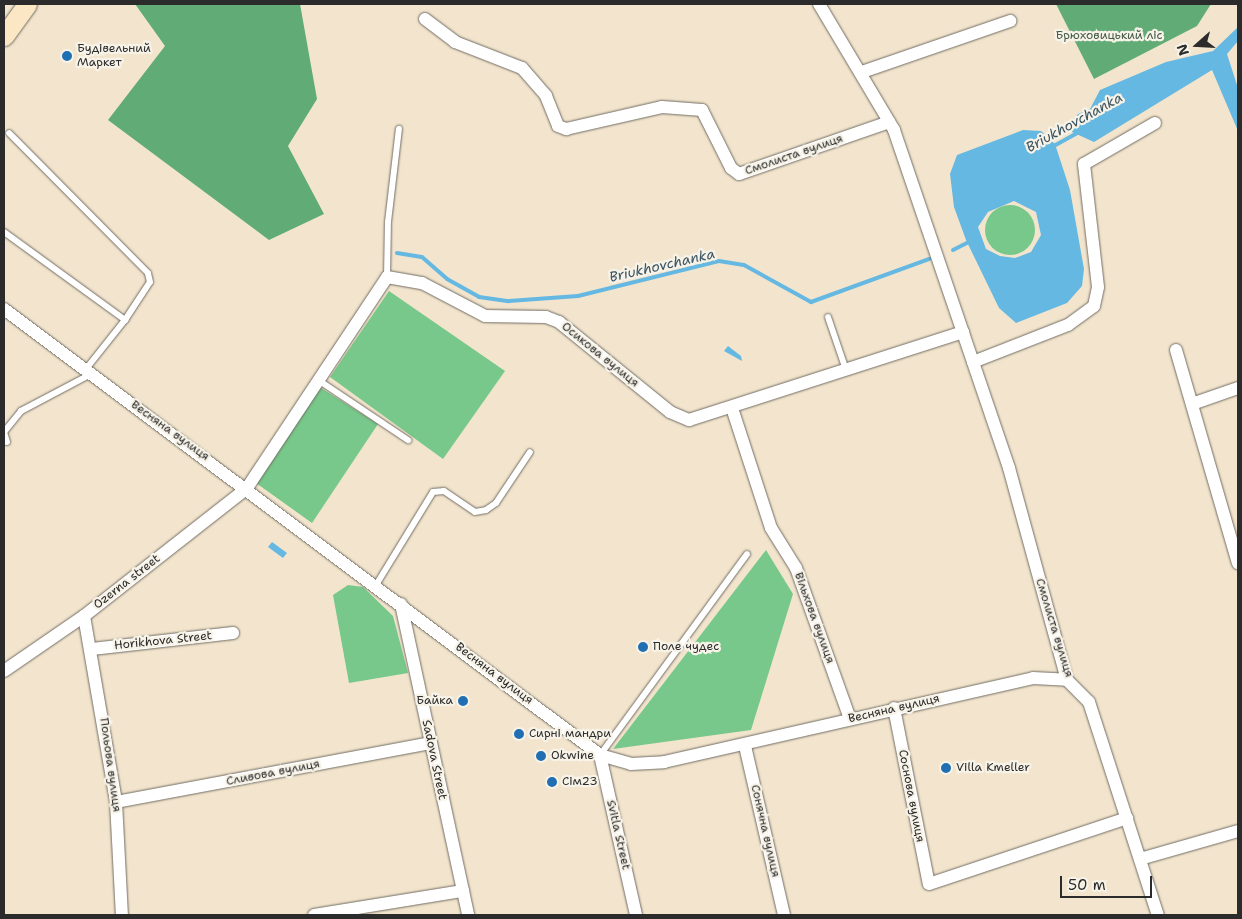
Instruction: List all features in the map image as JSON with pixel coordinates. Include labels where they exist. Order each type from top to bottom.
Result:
[{"type":"main road","points":[[4,36],[27,4]]},
{"type":"street","name":"Смолиста вулиця","points":[[819,4],[862,72],[889,122],[1009,468],[1067,680],[1089,702],[1158,915]]},
{"type":"street","name":"Смолиста вулиця","points":[[425,19],[455,42],[522,68],[546,96],[558,126],[566,129],[676,105],[702,110],[731,168],[739,174],[889,122]]},
{"type":"street","points":[[862,72],[1010,21]]},
{"type":"street","points":[[973,362],[1068,325],[1094,306],[1098,287],[1084,164],[1156,123]]},
{"type":"street","points":[[247,488],[321,382],[388,277]]},
{"type":"street","name":"Осикова вулиця","points":[[388,277],[422,283],[485,316],[546,317],[559,322],[680,417],[689,420],[846,372],[963,332]]},
{"type":"street","name":"Весняна вулиця","points":[[4,308],[402,604],[600,755],[631,764],[664,762],[745,746],[894,708],[1033,678],[1067,680]]},
{"type":"street","points":[[1176,350],[1238,563]]},
{"type":"street","points":[[1192,404],[1238,388]]},
{"type":"street","name":"Вільхова вулиця","points":[[732,408],[771,528],[796,568],[850,719]]},
{"type":"street","name":"Ozerna street","points":[[4,671],[84,616],[247,488]]},
{"type":"street","name":"Sadova Street","points":[[402,604],[468,915]]},
{"type":"street","name":"Польова вулиця","points":[[84,616],[92,648],[116,802],[122,915]]},
{"type":"street","name":"Horikhova Street","points":[[92,648],[233,633]]},
{"type":"street","name":"Соснова вулиця","points":[[894,708],[928,884],[1127,818]]},
{"type":"street","name":"Сливова вулиця","points":[[116,802],[430,743]]},
{"type":"street","name":"Сонячна вулиця","points":[[745,746],[784,915]]},
{"type":"street","name":"Svitla Street","points":[[600,755],[636,915]]},
{"type":"street","points":[[1140,859],[1238,832]]},
{"type":"street","points":[[314,915],[463,891]]},
{"type":"lane","points":[[388,277],[388,222],[399,129]]},
{"type":"lane","points":[[7,442],[4,432],[21,411],[89,371],[150,282],[148,273],[9,133]]},
{"type":"lane","points":[[4,232],[124,320]]},
{"type":"lane","points":[[828,317],[846,372]]},
{"type":"lane","points":[[321,382],[408,440]]},
{"type":"lane","points":[[376,585],[433,492],[444,492],[475,512],[486,510],[496,503],[530,452]]},
{"type":"lane","points":[[600,755],[747,554]]},
{"type":"green space","points":[[135,4],[300,4],[317,99],[288,146],[324,214],[269,240],[108,120],[165,46]]},
{"type":"green space","name":"Брюховицький ліс","points":[[1056,4],[1211,4],[1197,26],[1094,79]]},
{"type":"green space","points":[[1010,205],[1019,207],[1030,216],[1035,230],[1033,239],[1024,250],[1010,255],[1001,253],[990,244],[985,230],[987,221],[996,210]]},
{"type":"green space","points":[[389,291],[505,371],[443,459],[330,377]]},
{"type":"green space","points":[[318,386],[378,424],[312,523],[256,483]]},
{"type":"green space","points":[[766,550],[793,594],[751,730],[613,749]]},
{"type":"green space","points":[[348,585],[363,587],[393,616],[408,673],[349,683],[333,595]]},
{"type":"water","points":[[1238,27],[1238,41],[1227,54],[1238,88],[1238,131],[1212,70],[1094,142],[1072,132],[1070,124],[1078,114],[1090,109],[1100,90],[1166,62],[1213,51]]},
{"type":"water","points":[[1023,130],[1041,131],[1055,144],[1070,190],[1084,269],[1082,286],[1067,303],[1016,323],[999,308],[966,240],[954,207],[950,174],[957,155]],"holes":[[[1014,201],[1036,212],[1041,235],[1031,252],[1015,258],[1000,256],[986,249],[978,227],[988,212]]]},
{"type":"water","points":[[728,346],[741,356],[742,361],[724,351]]},
{"type":"water","points":[[272,542],[287,553],[283,558],[268,547]]},
{"type":"waterway","name":"Briukhovchanka","points":[[1052,147],[1079,132]]},
{"type":"waterway","name":"Briukhovchanka","points":[[953,250],[971,241]]},
{"type":"waterway","name":"Briukhovchanka","points":[[397,253],[422,257],[447,279],[479,297],[509,301],[578,296],[719,261],[744,265],[811,302],[929,259]]},
{"type":"place","name":"Будівельний Маркет","points":[[67,56]]},
{"type":"place","name":"Поле чудес","points":[[643,647]]},
{"type":"place","name":"Байка","points":[[463,701]]},
{"type":"place","name":"Сирні мандри","points":[[519,734]]},
{"type":"place","name":"Okwine","points":[[541,756]]},
{"type":"place","name":"Villa Kmeller","points":[[946,768]]},
{"type":"place","name":"Сім23","points":[[552,782]]}]
